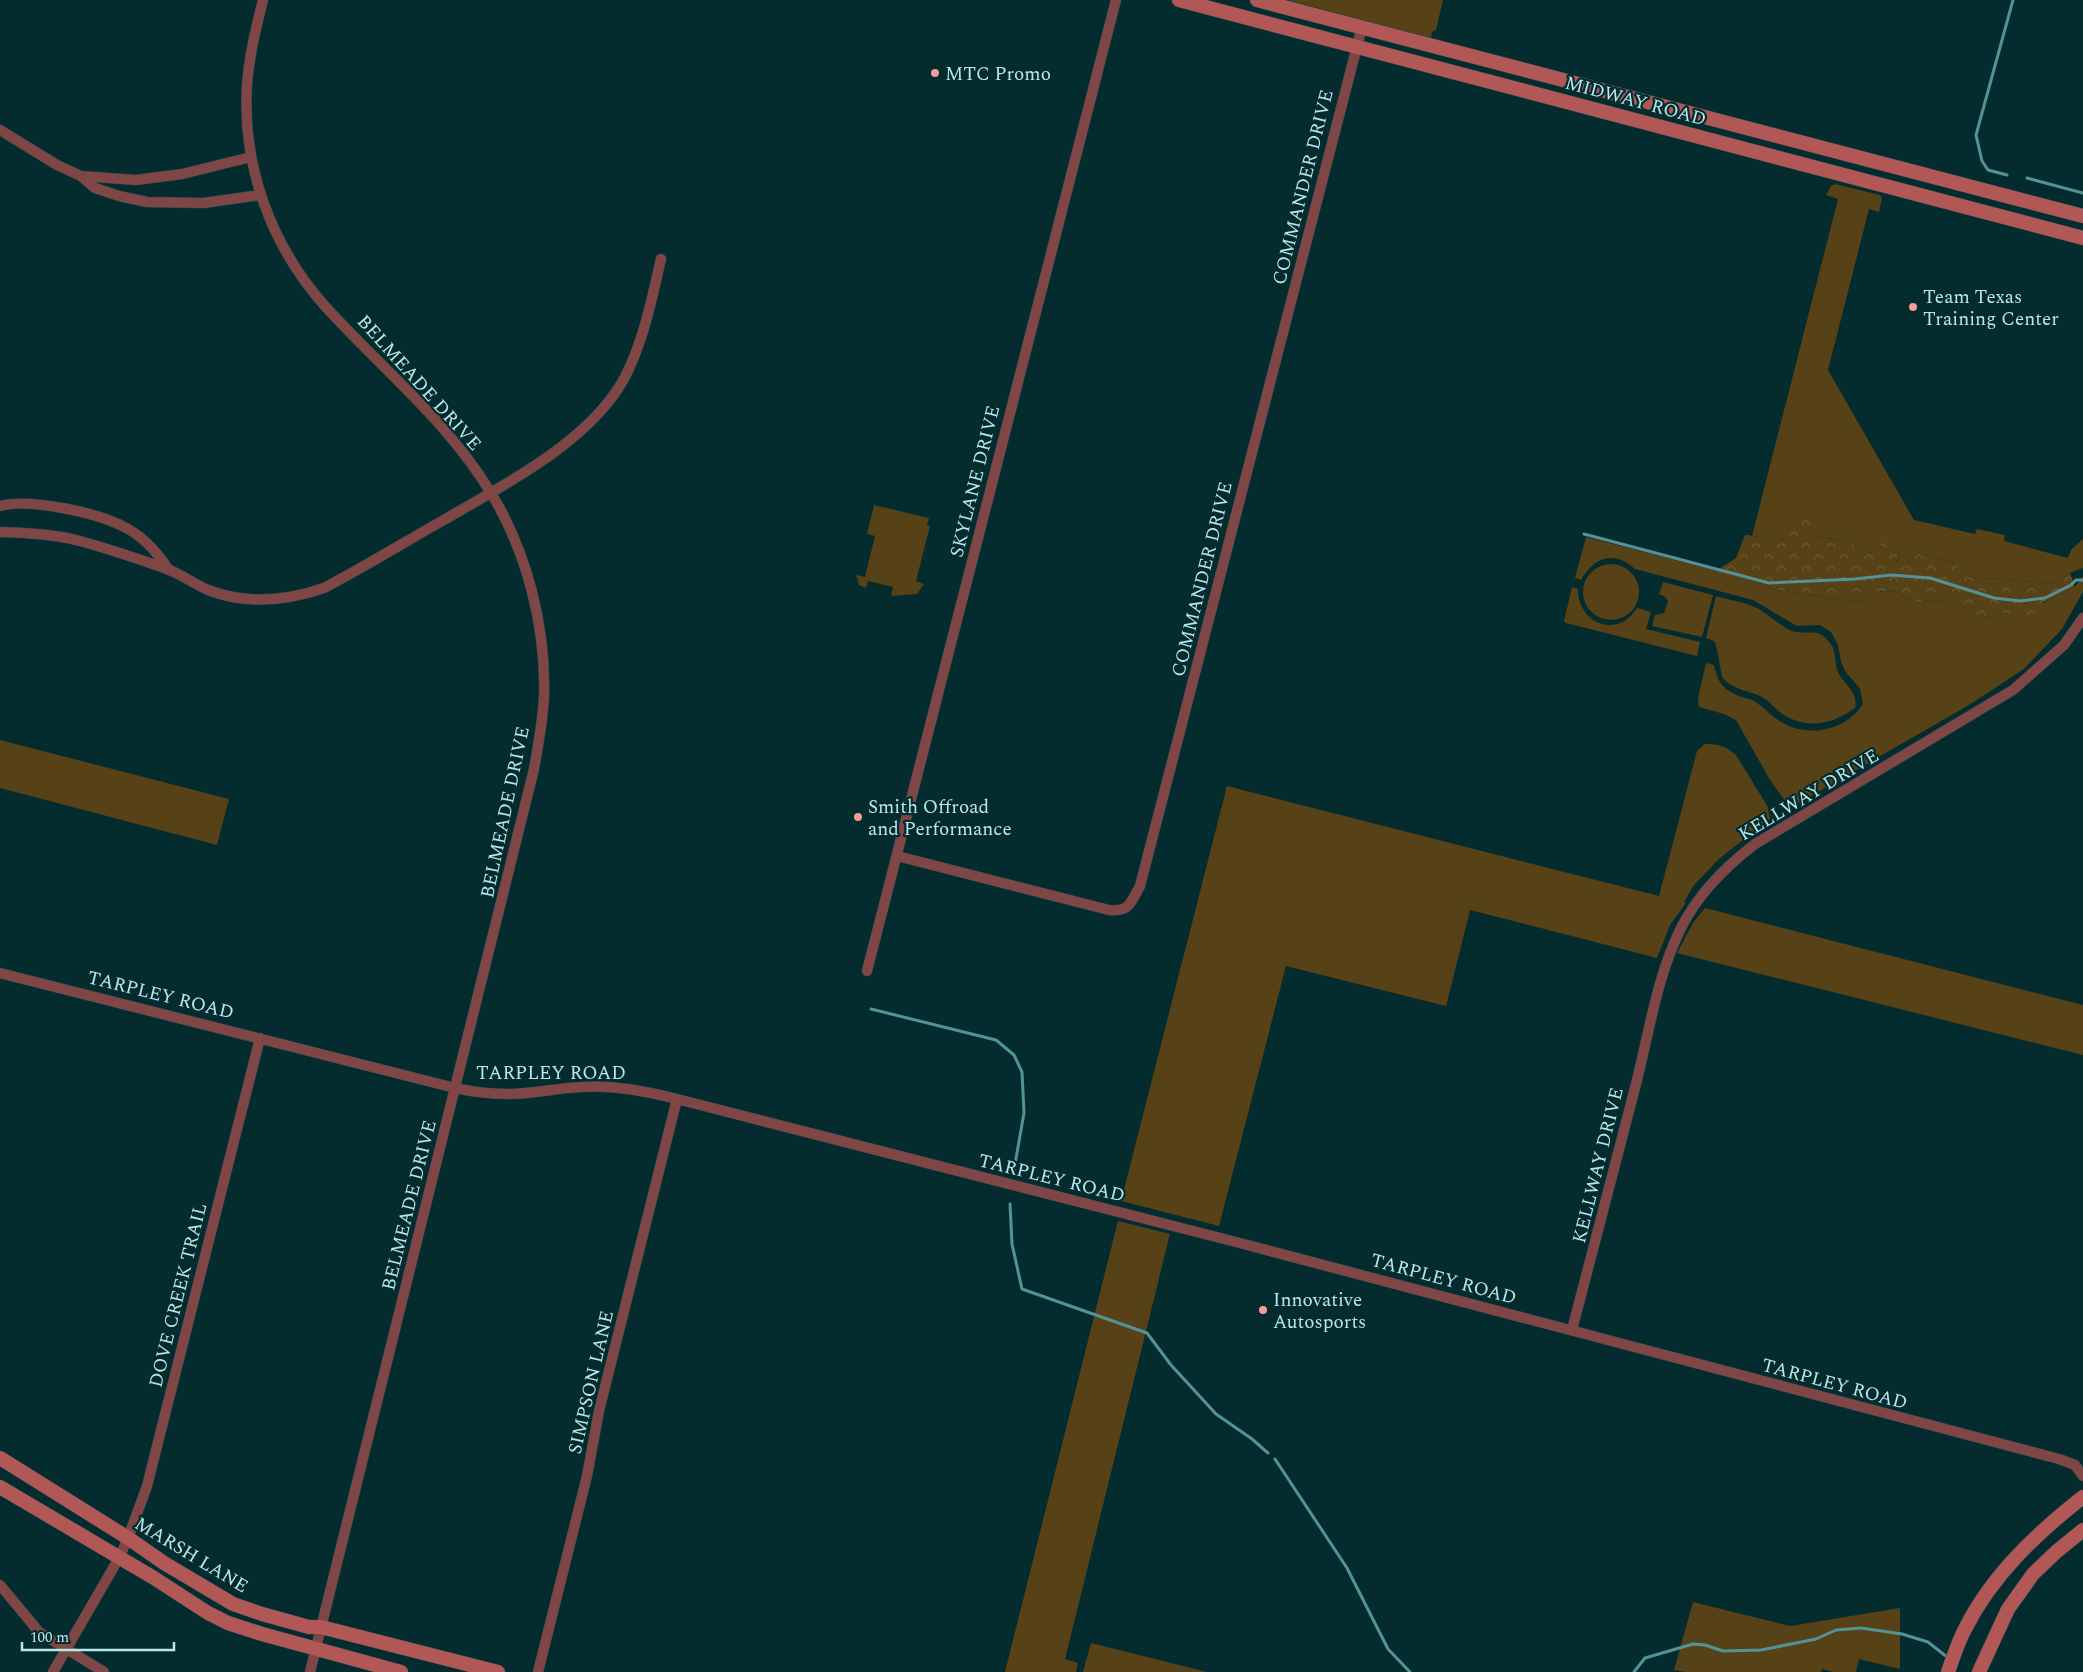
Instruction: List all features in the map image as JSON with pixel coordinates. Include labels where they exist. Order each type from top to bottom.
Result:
[{"type":"main road","name":"MIDWAY ROAD","points":[[1179,0],[2083,238]]},
{"type":"main road","name":"MIDWAY ROAD","points":[[1257,0],[2083,216]]},
{"type":"main road","points":[[1682,132],[1687,112]]},
{"type":"main road","points":[[1897,188],[1902,168]]},
{"type":"main road","name":"MARSH LANE","points":[[0,1458],[128,1538],[164,1563],[233,1604],[309,1628],[321,1627],[462,1668],[498,1672]]},
{"type":"main road","points":[[0,1487],[228,1623],[401,1672]]},
{"type":"main road","points":[[1948,1672],[1964,1629],[1993,1585],[2015,1558],[2050,1522],[2083,1497]]},
{"type":"main road","points":[[1979,1672],[2008,1609],[2033,1574],[2083,1530]]},
{"type":"street","name":"BELMEADE DRIVE","points":[[263,0],[250,55],[246,104],[251,157],[260,194],[278,238],[302,277],[324,305],[417,398],[456,444],[491,492],[514,541],[534,602],[541,642],[544,698],[534,769],[310,1672]]},
{"type":"street","name":"SKYLANE DRIVE","points":[[867,972],[1116,0]]},
{"type":"street","name":"COMMANDER DRIVE","points":[[897,856],[1109,910],[1121,911],[1130,904],[1140,886],[1362,27]]},
{"type":"street","points":[[0,130],[57,165],[80,176],[95,188],[119,196],[147,202],[204,203],[260,194]]},
{"type":"street","points":[[80,176],[136,180],[182,174],[251,157]]},
{"type":"street","points":[[0,532],[32,534],[79,541],[169,570],[225,596],[273,600],[304,595],[324,588],[491,492],[567,443],[583,430],[610,399],[626,375],[636,351],[661,259]]},
{"type":"street","points":[[0,506],[22,504],[45,506],[86,513],[113,522],[129,529],[155,550],[169,570]]},
{"type":"street","name":"KELLWAY DRIVE","points":[[1572,1330],[1618,1157],[1663,975],[1681,928],[1692,908],[1722,872],[1755,844],[2013,690],[2064,645],[2083,618]]},
{"type":"street","name":"TARPLEY ROAD","points":[[0,973],[481,1093],[509,1094],[582,1087],[616,1087],[677,1099],[1193,1230],[1817,1397],[2059,1459],[2075,1465],[2083,1476]]},
{"type":"street","name":"DOVE CREEK TRAIL","points":[[53,1672],[119,1558],[128,1538],[156,1454],[260,1038]]},
{"type":"street","name":"SIMPSON LANE","points":[[538,1672],[588,1476],[599,1411],[677,1099]]},
{"type":"street","points":[[1,1588],[39,1632],[104,1672]]},
{"type":"green space","points":[[1287,0],[1443,0],[1436,30],[1432,32],[1431,38]]},
{"type":"green space","points":[[1835,184],[1880,195],[1882,198],[1879,212],[1869,209],[1828,370],[1914,520],[1975,534],[1977,529],[2005,535],[2004,541],[2068,558],[2071,550],[2083,539],[2083,568],[2070,573],[2057,583],[1981,579],[1963,575],[1955,563],[1917,553],[1906,566],[1894,566],[1902,547],[1872,554],[1845,540],[1813,537],[1786,540],[1752,536],[1838,199],[1826,195],[1831,186]]},
{"type":"green space","points":[[874,505],[929,518],[927,525],[930,526],[916,581],[924,584],[917,594],[891,596],[893,587],[868,581],[866,588],[859,585],[856,575],[865,577],[875,536],[867,534]]},
{"type":"green space","points":[[1798,518],[1811,520],[1813,537],[1845,540],[1872,554],[1884,540],[1902,547],[1894,566],[1906,566],[1917,553],[1955,563],[1963,575],[1981,579],[2057,583],[2070,573],[2075,588],[2043,602],[2038,614],[2020,616],[2003,613],[1983,619],[1974,616],[1963,605],[1942,600],[1918,602],[1906,599],[1897,591],[1875,592],[1863,602],[1776,590],[1753,580],[1716,571],[1736,558],[1745,535],[1786,540]]},
{"type":"green space","points":[[1586,537],[1753,580],[1776,590],[1863,602],[1875,592],[1897,591],[1906,599],[1918,602],[1942,600],[1963,605],[1974,616],[1983,619],[2003,613],[2020,616],[2038,605],[2067,592],[2083,576],[2083,592],[2062,629],[2024,669],[1969,705],[1799,803],[1791,804],[1785,801],[1770,780],[1736,720],[1724,714],[1699,707],[1698,698],[1706,663],[1714,665],[1719,680],[1728,691],[1754,701],[1781,722],[1806,730],[1828,729],[1848,720],[1863,704],[1860,689],[1845,671],[1841,662],[1838,645],[1831,632],[1820,625],[1797,626],[1753,600],[1635,569],[1620,559],[1612,558],[1598,561],[1586,572],[1581,580],[1575,578]]},
{"type":"green space","points":[[1611,564],[1622,566],[1631,572],[1637,581],[1639,592],[1637,603],[1631,612],[1622,618],[1611,620],[1600,618],[1591,612],[1585,603],[1583,592],[1585,581],[1591,572],[1600,566]]},
{"type":"green space","points":[[1663,582],[1713,595],[1702,637],[1652,626],[1655,615],[1664,613],[1668,601],[1659,594]]},
{"type":"green space","points":[[1572,587],[1578,589],[1581,604],[1596,622],[1612,625],[1620,623],[1630,617],[1637,608],[1651,612],[1646,629],[1700,642],[1697,656],[1566,623],[1564,621]]},
{"type":"green space","points":[[1716,596],[1757,608],[1792,631],[1817,633],[1826,638],[1834,650],[1838,672],[1855,697],[1855,708],[1828,722],[1800,722],[1781,713],[1764,698],[1737,688],[1727,682],[1722,675],[1714,641],[1706,638]]},
{"type":"green space","points":[[0,740],[229,799],[217,845],[0,788]]},
{"type":"green space","points":[[1705,744],[1722,746],[1736,755],[1768,807],[1770,819],[1720,858],[1694,885],[1684,902],[1686,903],[1670,925],[1657,958],[1470,910],[1446,1006],[1286,966],[1219,1226],[1121,1201],[1227,786],[1659,896],[1697,751]]},
{"type":"green space","points":[[1705,908],[2083,1005],[2083,1055],[1677,953],[1693,923]]},
{"type":"green space","points":[[1118,1221],[1170,1234],[1065,1659],[1078,1663],[1076,1672],[1005,1672]]},
{"type":"green space","points":[[1693,1602],[1790,1626],[1900,1608],[1900,1669],[1859,1659],[1856,1672],[1833,1672],[1822,1669],[1821,1672],[1685,1672],[1674,1670]]},
{"type":"green space","points":[[1091,1643],[1207,1672],[1083,1672]]},
{"type":"waterway","points":[[2007,175],[1988,170],[1982,161],[1976,135],[2013,0]]},
{"type":"waterway","points":[[2027,178],[2083,193]]},
{"type":"waterway","points":[[1584,534],[1769,583],[1855,579],[1891,575],[1930,578],[1994,598],[2020,601],[2045,598],[2071,585],[2076,580],[2083,580]]},
{"type":"waterway","points":[[871,1009],[996,1040],[1014,1055],[1022,1072],[1024,1113],[1014,1170]]},
{"type":"waterway","points":[[1010,1204],[1012,1244],[1022,1289],[1147,1333],[1171,1365],[1216,1414],[1252,1439],[1268,1453]]},
{"type":"waterway","points":[[1275,1459],[1347,1568],[1388,1649],[1410,1672]]},
{"type":"waterway","points":[[1634,1672],[1645,1658],[1693,1644],[1705,1645],[1723,1651],[1761,1650],[1816,1639],[1836,1630],[1861,1628],[1902,1634],[1928,1642],[1947,1657]]},
{"type":"place","name":"MTC Promo","points":[[935,73]]},
{"type":"place","name":"Team Texas Training Center","points":[[1913,307]]},
{"type":"place","name":"Smith Offroad and Performance","points":[[858,817]]},
{"type":"place","name":"Innovative Autosports","points":[[1263,1310]]}]
